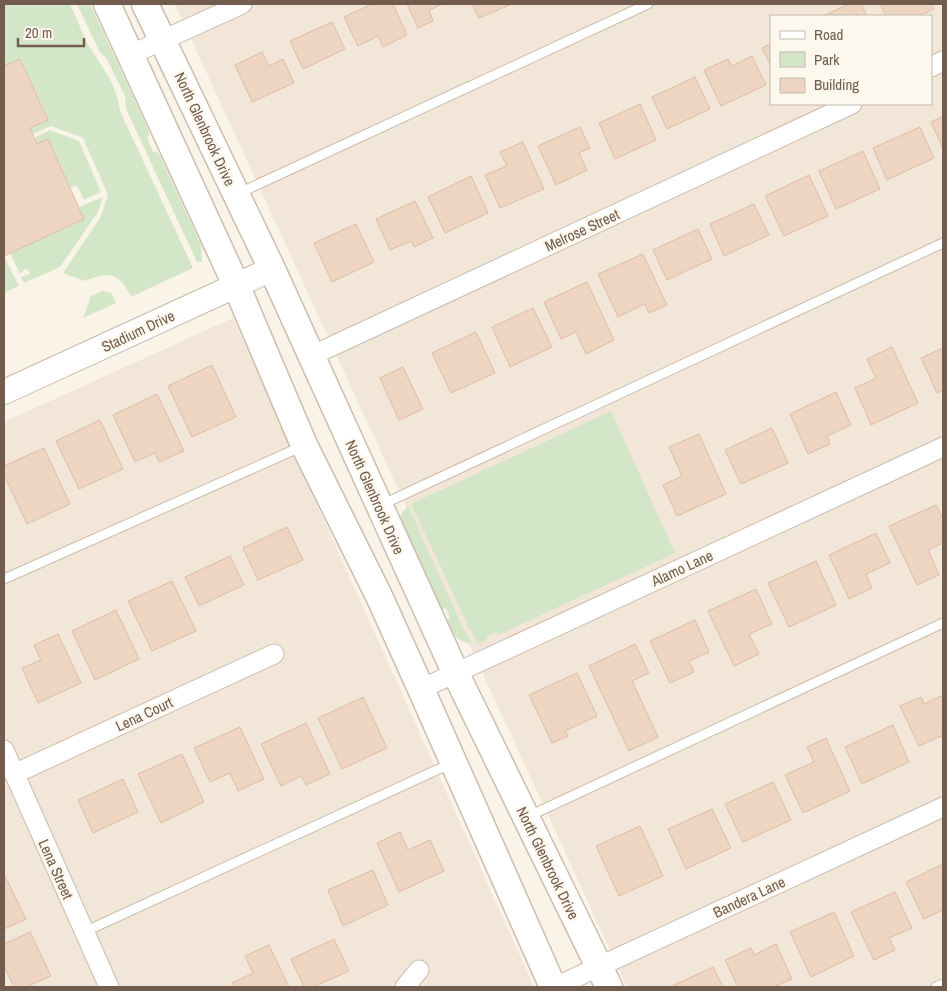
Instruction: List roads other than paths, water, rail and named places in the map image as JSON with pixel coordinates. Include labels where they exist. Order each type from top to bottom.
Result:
[{"type":"main road","points":[[107,4],[236,285],[304,445],[379,596],[554,987]]},
{"type":"main road","name":"North Glenbrook Drive","points":[[145,4],[312,356],[456,674],[604,977]]},
{"type":"street","points":[[130,55],[242,4]]},
{"type":"street","name":"Melrose Street","points":[[312,356],[850,105]]},
{"type":"street","name":"Stadium Drive","points":[[4,392],[272,270]]},
{"type":"street","name":"Alamo Lane","points":[[421,689],[943,447]]},
{"type":"street","name":"Lena Court","points":[[14,774],[274,654]]},
{"type":"street","name":"Lena Street","points":[[4,750],[109,987]]},
{"type":"street","name":"Bandera Lane","points":[[554,987],[604,977],[943,807]]},
{"type":"street","points":[[405,987],[419,970]]},
{"type":"lane","points":[[236,194],[648,4]]},
{"type":"lane","points":[[379,506],[943,243]]},
{"type":"lane","points":[[4,579],[304,445]]},
{"type":"lane","points":[[525,818],[943,623]]},
{"type":"lane","points":[[84,932],[453,763]]},
{"type":"lane","points":[[936,987],[943,984]]}]
